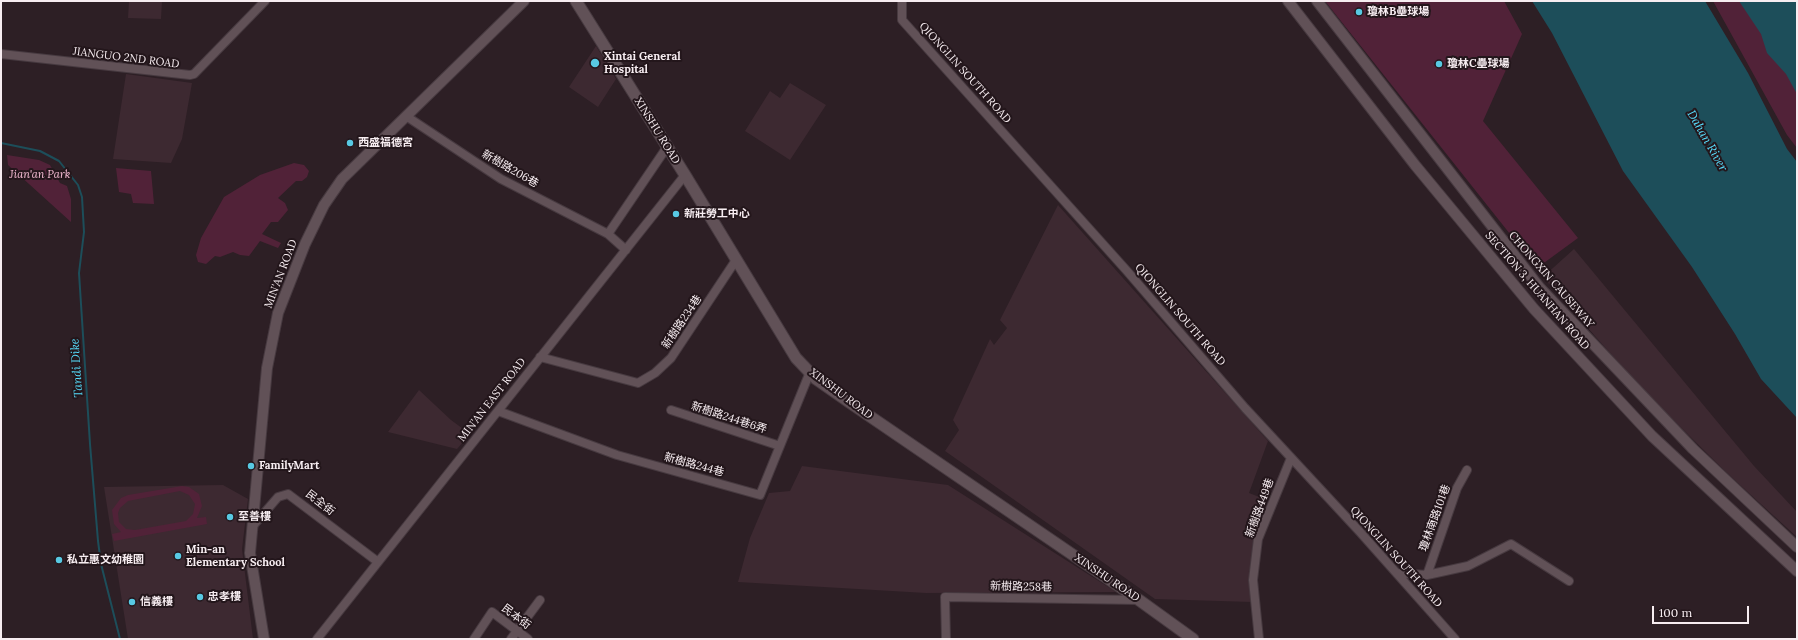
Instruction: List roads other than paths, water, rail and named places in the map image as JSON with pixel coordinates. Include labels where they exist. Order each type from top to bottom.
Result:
[{"type":"main road","name":"XINSHU ROAD","points":[[576,1],[685,175],[796,358],[810,372],[849,402],[1139,600],[1193,639]]},
{"type":"street","name":"JIANGUO 2ND ROAD","points":[[1,54],[190,75],[265,1]]},
{"type":"street","name":"MIN'AN ROAD","points":[[264,639],[250,553],[268,368],[278,313],[305,244],[324,205],[342,179],[524,1]]},
{"type":"street","name":"QIONGLIN SOUTH ROAD","points":[[902,1],[902,20],[1127,271],[1245,408],[1397,573],[1455,639]]},
{"type":"street","name":"SECTION 3, HUANHAN ROAD","points":[[1288,1],[1415,166],[1534,309],[1652,436],[1797,571]]},
{"type":"street","name":"CHONGXIN CAUSEWAY","points":[[1317,1],[1498,236],[1544,293],[1689,444],[1797,547]]},
{"type":"street","name":"新樹路206巷","points":[[406,116],[501,179],[608,234],[626,250]]},
{"type":"street","points":[[608,234],[667,147]]},
{"type":"street","name":"MIN'AN EAST ROAD","points":[[317,639],[685,175]]},
{"type":"street","name":"新樹路234巷","points":[[540,358],[638,383],[655,373],[671,358],[736,260]]},
{"type":"street","name":"新樹路244巷","points":[[498,411],[617,455],[760,495],[810,372]]},
{"type":"street","name":"新樹路244巷6弄","points":[[671,410],[780,446]]},
{"type":"street","name":"新樹路449巷","points":[[1259,639],[1253,580],[1258,539],[1291,458]]},
{"type":"street","name":"瓊林南路101巷","points":[[1426,575],[1456,488],[1467,470]]},
{"type":"street","name":"民全街","points":[[252,527],[278,497],[288,494],[378,562]]},
{"type":"street","points":[[1397,573],[1426,575],[1468,566],[1511,544],[1569,581]]},
{"type":"street","name":"新樹路258巷","points":[[946,639],[945,597],[1139,600]]},
{"type":"street","points":[[511,639],[540,600]]},
{"type":"street","name":"民本街","points":[[474,639],[492,612],[528,639]]},
{"type":"water","name":"Dahan River","points":[[1532,1],[1705,1],[1748,73],[1787,149],[1797,162],[1797,418],[1761,379],[1735,334],[1692,267],[1623,171],[1552,33]]},
{"type":"water","points":[[1739,1],[1797,1],[1797,94],[1786,74],[1767,53],[1761,34]]},
{"type":"waterway","name":"Tandi Dike","points":[[1,143],[40,151],[59,161],[78,185],[82,197],[84,232],[79,273],[98,541],[101,564],[120,639]]},
{"type":"place","name":"瓊林B壘球場","points":[[1359,12]]},
{"type":"place","name":"Xintai General Hospital","points":[[595,63]]},
{"type":"place","name":"瓊林C壘球場","points":[[1439,64]]},
{"type":"place","name":"西盛福德宮","points":[[350,143]]},
{"type":"place","name":"新莊勞工中心","points":[[676,214]]},
{"type":"place","name":"FamilyMart","points":[[251,466]]},
{"type":"place","name":"至善樓","points":[[230,517]]},
{"type":"place","name":"Min-an Elementary School","points":[[178,556]]},
{"type":"place","name":"私立惠文幼稚園","points":[[59,560]]},
{"type":"place","name":"忠孝樓","points":[[200,597]]},
{"type":"place","name":"信義樓","points":[[132,602]]},
{"type":"park label","name":"Jian'an Park","points":[[40,175]]}]
